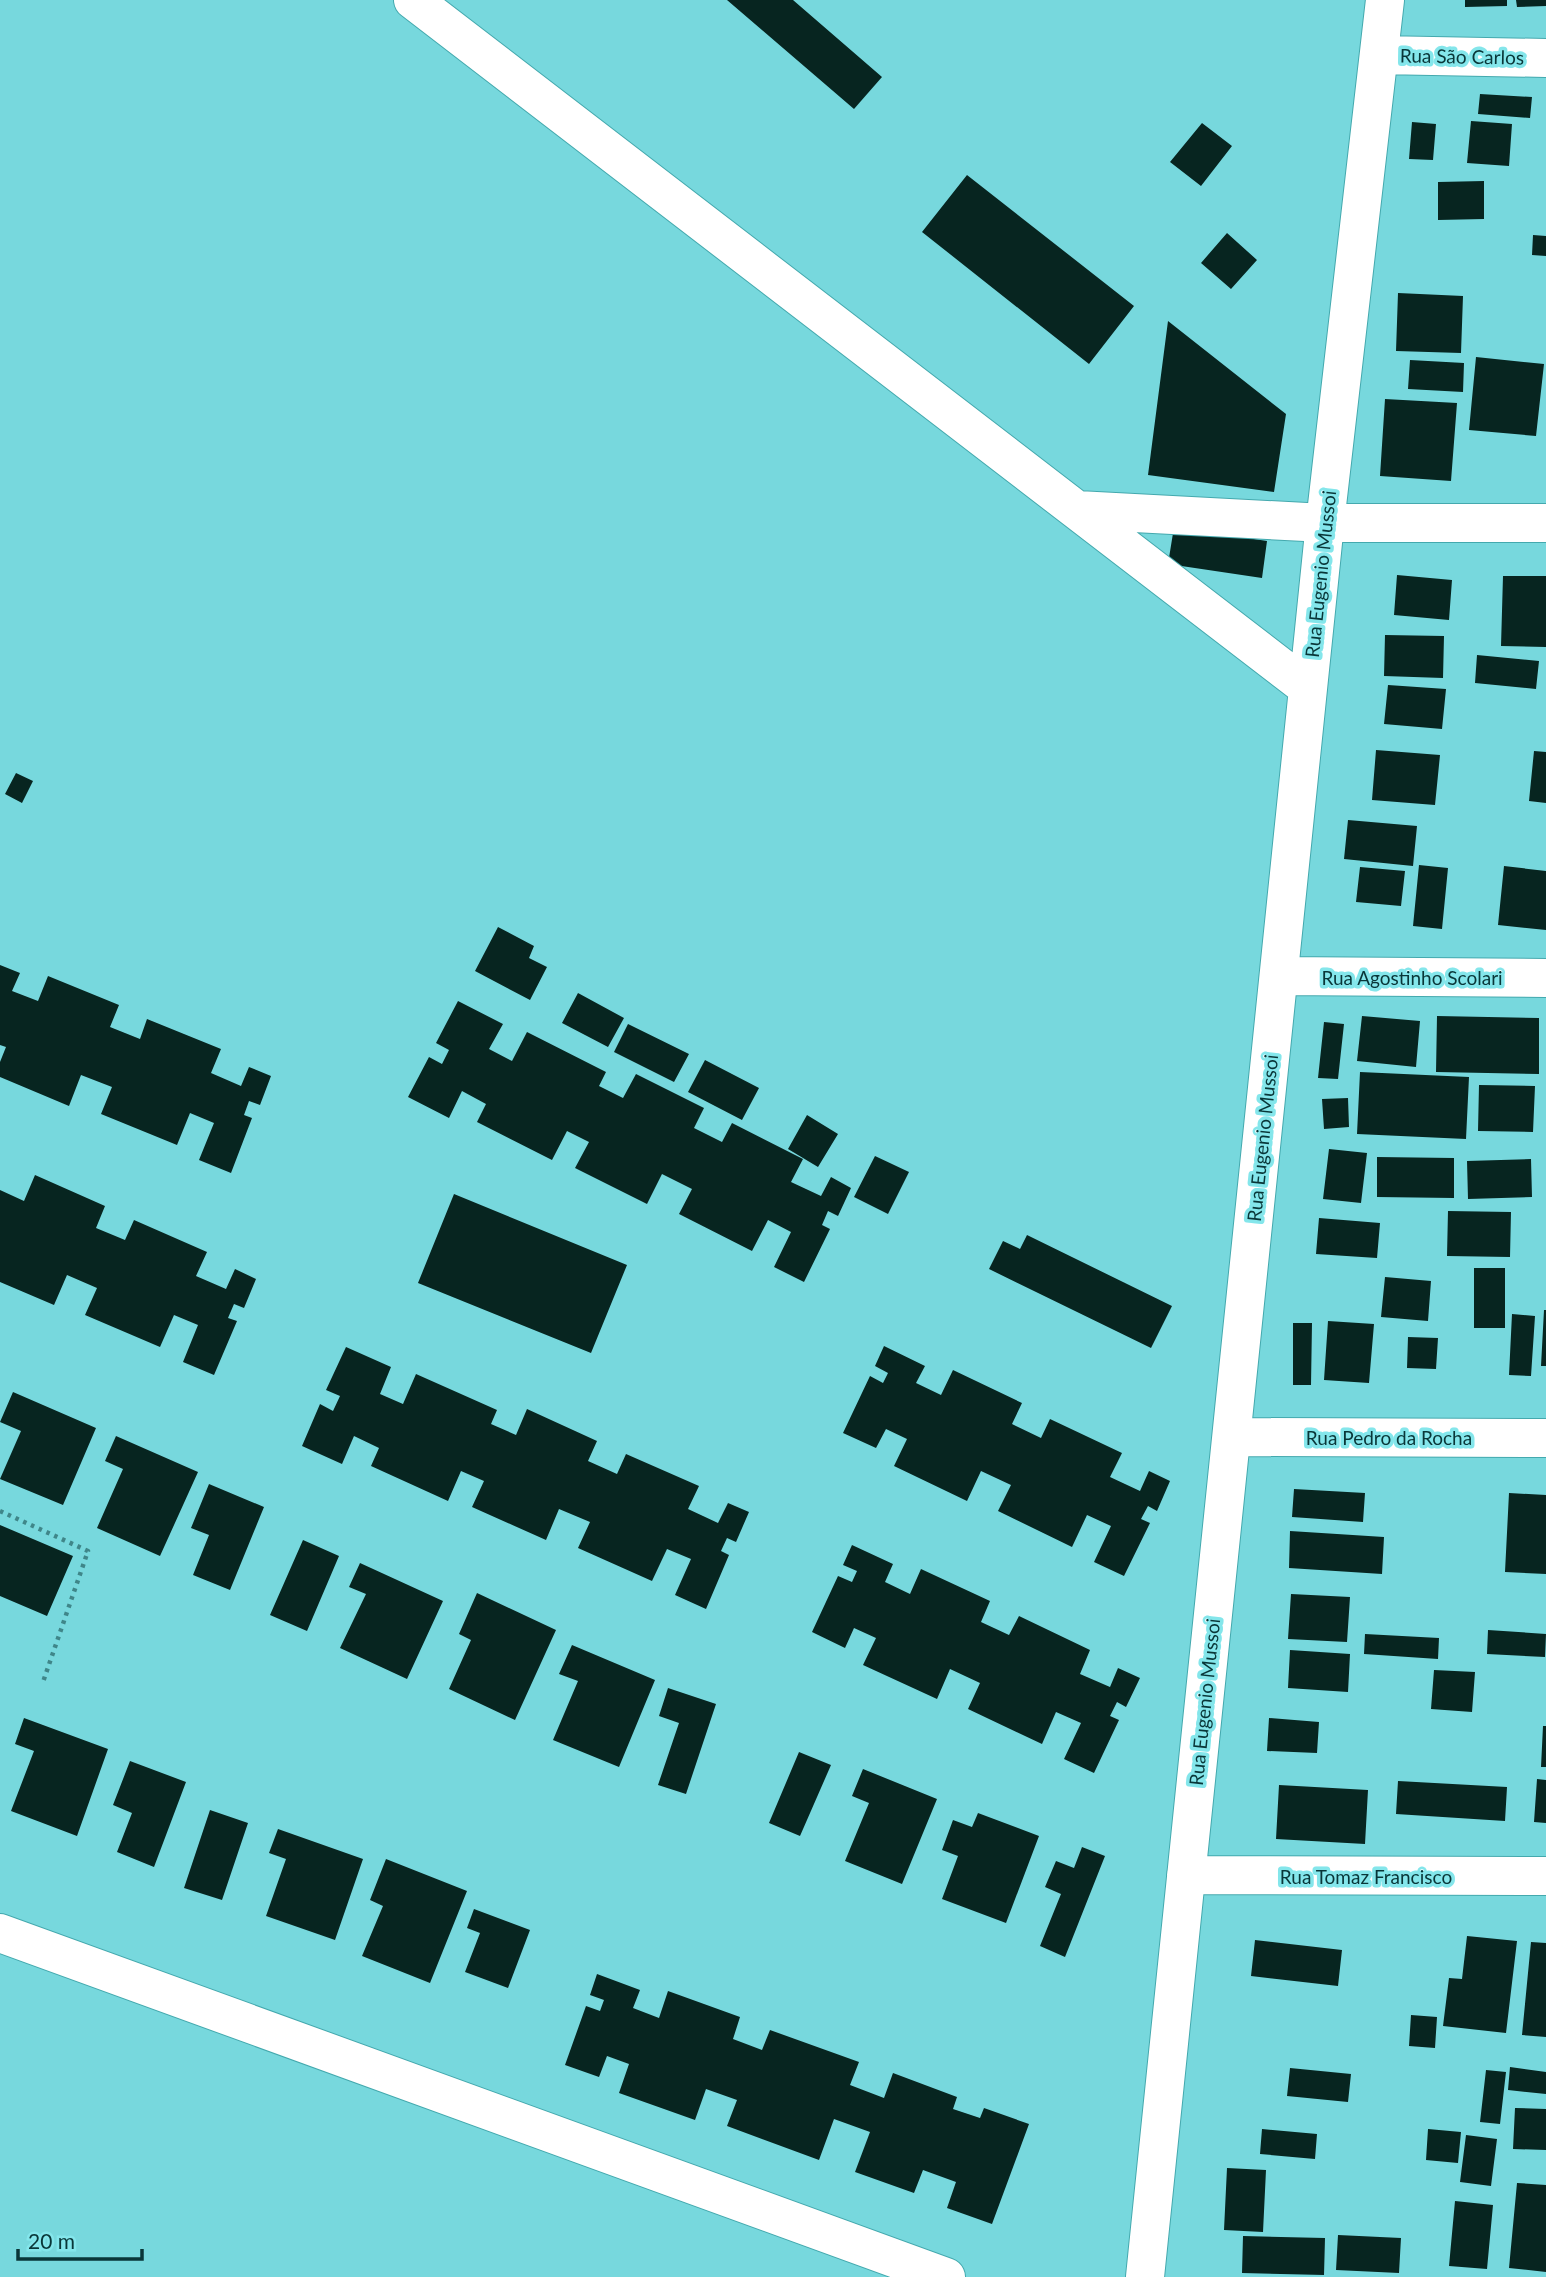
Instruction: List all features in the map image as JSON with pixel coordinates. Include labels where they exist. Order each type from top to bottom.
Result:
[{"type":"street","points":[[412,0],[1308,688]]},
{"type":"street","name":"Rua Eugenio Mussoi","points":[[1145,2277],[1325,523],[1385,0]]},
{"type":"street","name":"Rua São Carlos","points":[[1379,55],[1546,58]]},
{"type":"street","points":[[1077,510],[1325,523],[1546,523]]},
{"type":"street","name":"Rua Agostinho Scolari","points":[[1279,976],[1546,978]]},
{"type":"street","name":"Rua Pedro da Rocha","points":[[1231,1437],[1546,1438]]},
{"type":"street","name":"Rua Tomaz Francisco","points":[[1186,1875],[1546,1876]]},
{"type":"street","points":[[0,1933],[946,2277]]},
{"type":"path","points":[[0,1511],[88,1551],[43,1682]]},
{"type":"building","points":[[727,0],[793,0],[882,77],[854,109]]},
{"type":"building","points":[[1465,0],[1507,0],[1507,6],[1465,7]]},
{"type":"building","points":[[1516,0],[1546,0],[1546,6],[1517,7]]},
{"type":"building","points":[[1480,94],[1532,97],[1530,118],[1478,114]]},
{"type":"building","points":[[1471,121],[1512,124],[1509,166],[1467,163]]},
{"type":"building","points":[[1412,122],[1436,124],[1433,160],[1409,159]]},
{"type":"building","points":[[1202,123],[1232,146],[1201,186],[1170,162]]},
{"type":"building","points":[[967,175],[1134,306],[1089,364],[922,232]]},
{"type":"building","points":[[1484,181],[1484,219],[1438,220],[1438,182]]},
{"type":"building","points":[[1227,233],[1257,260],[1231,289],[1201,263]]},
{"type":"building","points":[[1533,235],[1546,236],[1546,256],[1532,255]]},
{"type":"building","points":[[1398,293],[1463,296],[1461,353],[1396,351]]},
{"type":"building","points":[[1168,321],[1286,414],[1274,492],[1148,475]]},
{"type":"building","points":[[1476,357],[1544,364],[1536,436],[1469,430]]},
{"type":"building","points":[[1410,360],[1464,363],[1463,392],[1408,389]]},
{"type":"building","points":[[1385,399],[1457,403],[1451,481],[1380,476]]},
{"type":"building","points":[[1174,527],[1267,541],[1262,578],[1168,564]]},
{"type":"building","points":[[1397,575],[1452,580],[1449,620],[1394,615]]},
{"type":"building","points":[[1503,576],[1546,576],[1546,647],[1501,646]]},
{"type":"building","points":[[1385,635],[1444,636],[1443,678],[1384,676]]},
{"type":"building","points":[[1477,655],[1539,661],[1536,689],[1475,683]]},
{"type":"building","points":[[1388,685],[1446,689],[1442,729],[1384,724]]},
{"type":"building","points":[[1376,750],[1440,755],[1435,805],[1372,800]]},
{"type":"building","points":[[1534,751],[1546,752],[1546,803],[1529,801]]},
{"type":"building","points":[[16,773],[33,781],[22,803],[5,794]]},
{"type":"building","points":[[1348,820],[1417,826],[1413,866],[1344,859]]},
{"type":"building","points":[[1419,865],[1448,868],[1442,929],[1413,926]]},
{"type":"building","points":[[1504,866],[1546,871],[1546,930],[1498,925]]},
{"type":"building","points":[[1360,867],[1405,871],[1401,906],[1356,902]]},
{"type":"building","points":[[498,927],[534,946],[529,958],[547,967],[530,1000],[475,971]]},
{"type":"building","points":[[0,965],[20,973],[12,991],[38,1001],[48,976],[119,1005],[110,1027],[140,1039],[147,1019],[221,1049],[211,1073],[241,1086],[249,1067],[271,1076],[260,1105],[249,1101],[244,1115],[252,1118],[231,1173],[199,1160],[214,1123],[190,1113],[177,1145],[101,1114],[112,1087],[81,1075],[69,1106],[0,1077],[0,1062],[6,1047],[0,1045]]},
{"type":"building","points":[[578,993],[624,1018],[608,1047],[562,1023]]},
{"type":"building","points":[[458,1001],[503,1024],[489,1049],[512,1061],[527,1032],[606,1072],[599,1086],[623,1098],[636,1074],[704,1108],[694,1128],[722,1142],[732,1123],[803,1159],[791,1182],[821,1196],[831,1177],[851,1188],[838,1216],[828,1211],[822,1225],[830,1229],[804,1282],[774,1267],[791,1232],[768,1220],[752,1251],[679,1214],[692,1189],[662,1174],[647,1204],[575,1168],[589,1142],[567,1131],[552,1160],[477,1122],[486,1104],[462,1091],[449,1118],[408,1097],[429,1057],[442,1064],[449,1050],[436,1043]]},
{"type":"building","points":[[1362,1016],[1420,1021],[1416,1067],[1357,1061]]},
{"type":"building","points":[[1437,1016],[1539,1018],[1539,1074],[1436,1072]]},
{"type":"building","points":[[1324,1022],[1344,1024],[1338,1079],[1318,1078]]},
{"type":"building","points":[[628,1024],[689,1054],[674,1082],[614,1052]]},
{"type":"building","points":[[705,1060],[759,1088],[742,1120],[688,1092]]},
{"type":"building","points":[[1360,1072],[1469,1077],[1466,1139],[1357,1134]]},
{"type":"building","points":[[1479,1085],[1535,1086],[1533,1132],[1478,1131]]},
{"type":"building","points":[[1348,1098],[1349,1127],[1324,1129],[1322,1099]]},
{"type":"building","points":[[807,1115],[838,1134],[818,1167],[788,1149]]},
{"type":"building","points":[[1329,1149],[1367,1153],[1361,1203],[1323,1199]]},
{"type":"building","points":[[875,1156],[909,1172],[888,1214],[854,1197]]},
{"type":"building","points":[[1377,1157],[1454,1158],[1454,1198],[1377,1197]]},
{"type":"building","points":[[1531,1159],[1532,1197],[1468,1199],[1467,1161]]},
{"type":"building","points":[[35,1175],[105,1206],[96,1228],[125,1240],[134,1220],[207,1252],[196,1276],[226,1289],[235,1269],[256,1279],[244,1308],[234,1304],[228,1318],[237,1321],[214,1375],[183,1362],[198,1325],[174,1315],[160,1347],[85,1315],[97,1288],[67,1275],[54,1305],[0,1282],[0,1190],[24,1201]]},
{"type":"building","points":[[454,1194],[627,1265],[591,1353],[418,1283]]},
{"type":"building","points":[[1448,1211],[1511,1212],[1510,1257],[1447,1256]]},
{"type":"building","points":[[1319,1218],[1380,1223],[1377,1258],[1316,1254]]},
{"type":"building","points":[[1027,1235],[1172,1306],[1151,1348],[989,1269],[1003,1241],[1020,1249]]},
{"type":"building","points":[[1474,1268],[1505,1268],[1505,1328],[1474,1328]]},
{"type":"building","points":[[1385,1277],[1431,1281],[1428,1321],[1381,1317]]},
{"type":"building","points":[[1544,1310],[1546,1366],[1541,1366]]},
{"type":"building","points":[[1512,1314],[1535,1316],[1531,1376],[1509,1375]]},
{"type":"building","points":[[1328,1321],[1374,1324],[1369,1383],[1324,1380]]},
{"type":"building","points":[[1293,1323],[1312,1323],[1311,1385],[1293,1385]]},
{"type":"building","points":[[1408,1337],[1438,1338],[1436,1369],[1407,1368]]},
{"type":"building","points":[[884,1346],[925,1366],[916,1383],[941,1395],[953,1370],[1022,1403],[1012,1424],[1041,1438],[1050,1419],[1122,1453],[1110,1477],[1140,1491],[1149,1471],[1170,1481],[1157,1511],[1148,1506],[1141,1519],[1150,1523],[1124,1576],[1094,1562],[1111,1526],[1087,1515],[1072,1547],[998,1511],[1011,1485],[981,1471],[967,1501],[894,1466],[907,1439],[886,1429],[876,1448],[843,1433],[870,1376],[883,1383],[888,1373],[875,1366]]},
{"type":"building","points":[[346,1347],[391,1367],[380,1394],[403,1404],[416,1374],[497,1410],[491,1424],[516,1435],[527,1409],[597,1441],[588,1461],[617,1474],[626,1454],[699,1486],[688,1509],[718,1523],[728,1503],[749,1512],[736,1542],[727,1538],[721,1551],[729,1555],[706,1609],[675,1595],[691,1559],[667,1549],[652,1581],[578,1548],[590,1522],[559,1509],[546,1540],[472,1507],[484,1481],[461,1471],[448,1501],[371,1466],[379,1448],[354,1436],[342,1464],[302,1446],[320,1404],[333,1411],[340,1396],[326,1390]]},
{"type":"building","points":[[13,1392],[96,1428],[63,1505],[0,1479],[21,1431],[0,1422]]},
{"type":"building","points":[[116,1436],[198,1472],[160,1556],[97,1528],[123,1469],[105,1461]]},
{"type":"building","points":[[209,1484],[264,1507],[230,1590],[193,1575],[209,1535],[191,1528]]},
{"type":"building","points":[[1294,1489],[1365,1493],[1363,1522],[1292,1517]]},
{"type":"building","points":[[1509,1493],[1546,1495],[1546,1574],[1505,1572]]},
{"type":"building","points":[[0,1525],[73,1556],[47,1616],[0,1596]]},
{"type":"building","points":[[1290,1531],[1384,1537],[1382,1574],[1289,1568]]},
{"type":"building","points":[[303,1540],[339,1556],[307,1631],[270,1615]]},
{"type":"building","points":[[852,1545],[893,1564],[885,1582],[910,1594],[921,1569],[990,1601],[981,1622],[1009,1635],[1019,1616],[1090,1650],[1080,1674],[1110,1687],[1118,1668],[1140,1678],[1126,1707],[1117,1702],[1110,1716],[1119,1720],[1094,1773],[1064,1759],[1081,1723],[1056,1712],[1042,1744],[968,1709],[980,1683],[950,1669],[937,1699],[863,1665],[876,1638],[854,1628],[845,1648],[812,1632],[838,1576],[852,1582],[857,1571],[843,1565]]},
{"type":"building","points":[[360,1563],[443,1601],[407,1679],[340,1648],[366,1594],[349,1587]]},
{"type":"building","points":[[477,1593],[556,1630],[515,1720],[449,1689],[471,1640],[459,1634]]},
{"type":"building","points":[[1291,1594],[1350,1597],[1347,1642],[1288,1639]]},
{"type":"building","points":[[1488,1630],[1546,1634],[1545,1657],[1487,1654]]},
{"type":"building","points":[[1365,1634],[1439,1638],[1438,1659],[1364,1654]]},
{"type":"building","points":[[572,1645],[655,1680],[619,1767],[553,1740],[578,1681],[559,1674]]},
{"type":"building","points":[[1290,1650],[1350,1654],[1348,1692],[1288,1688]]},
{"type":"building","points":[[1434,1670],[1475,1672],[1472,1712],[1431,1709]]},
{"type":"building","points":[[668,1688],[716,1704],[686,1794],[658,1785],[679,1723],[659,1716]]},
{"type":"building","points":[[24,1718],[108,1749],[77,1836],[11,1811],[34,1751],[15,1744]]},
{"type":"building","points":[[1269,1718],[1319,1722],[1317,1753],[1267,1751]]},
{"type":"building","points":[[1543,1726],[1546,1726],[1546,1767],[1541,1767]]},
{"type":"building","points":[[799,1752],[831,1765],[800,1836],[769,1823]]},
{"type":"building","points":[[130,1761],[186,1782],[154,1867],[117,1852],[132,1813],[113,1805]]},
{"type":"building","points":[[863,1769],[937,1799],[902,1884],[845,1861],[869,1803],[852,1796]]},
{"type":"building","points":[[1537,1779],[1546,1780],[1546,1823],[1534,1822]]},
{"type":"building","points":[[1398,1781],[1507,1787],[1505,1821],[1396,1814]]},
{"type":"building","points":[[1279,1785],[1368,1790],[1365,1844],[1276,1839]]},
{"type":"building","points":[[210,1810],[248,1823],[222,1900],[184,1888]]},
{"type":"building","points":[[978,1813],[1039,1836],[1006,1923],[942,1899],[958,1856],[942,1850],[953,1820],[972,1827]]},
{"type":"building","points":[[278,1829],[363,1859],[335,1940],[266,1916],[286,1859],[269,1853]]},
{"type":"building","points":[[1082,1847],[1105,1856],[1065,1957],[1040,1946],[1061,1894],[1045,1887],[1056,1861],[1074,1868]]},
{"type":"building","points":[[386,1859],[467,1891],[430,1983],[362,1956],[383,1906],[370,1900]]},
{"type":"building","points":[[474,1909],[530,1930],[508,1988],[465,1972],[480,1933],[467,1928]]},
{"type":"building","points":[[1467,1936],[1517,1941],[1506,2033],[1443,2026],[1449,1978],[1462,1979]]},
{"type":"building","points":[[1255,1940],[1342,1950],[1338,1986],[1251,1976]]},
{"type":"building","points":[[1531,1942],[1546,1943],[1546,2037],[1522,2035]]},
{"type":"building","points":[[597,1974],[640,1990],[633,2008],[659,2018],[668,1991],[740,2017],[733,2039],[762,2050],[770,2030],[859,2062],[850,2085],[884,2098],[893,2073],[957,2097],[953,2109],[980,2118],[984,2108],[1029,2124],[992,2224],[947,2208],[956,2182],[923,2170],[914,2193],[855,2172],[870,2132],[834,2119],[819,2160],[727,2126],[737,2100],[706,2089],[695,2120],[619,2093],[629,2064],[607,2056],[599,2077],[565,2065],[586,2006],[600,2011],[604,2000],[590,1995]]},
{"type":"building","points":[[1411,2015],[1437,2017],[1435,2048],[1409,2046]]},
{"type":"building","points":[[1510,2067],[1546,2072],[1546,2094],[1508,2090]]},
{"type":"building","points":[[1290,2068],[1351,2074],[1348,2102],[1287,2096]]},
{"type":"building","points":[[1486,2070],[1506,2072],[1500,2124],[1480,2122]]},
{"type":"building","points":[[1515,2108],[1546,2109],[1546,2150],[1513,2149]]},
{"type":"building","points":[[1262,2129],[1317,2134],[1315,2159],[1260,2154]]},
{"type":"building","points":[[1428,2129],[1461,2132],[1458,2163],[1426,2160]]},
{"type":"building","points":[[1466,2135],[1497,2139],[1491,2186],[1460,2182]]},
{"type":"building","points":[[1227,2168],[1266,2170],[1263,2232],[1224,2230]]},
{"type":"building","points":[[1517,2183],[1546,2185],[1546,2272],[1509,2268]]},
{"type":"building","points":[[1455,2201],[1493,2205],[1487,2269],[1449,2266]]},
{"type":"building","points":[[1338,2235],[1401,2238],[1399,2273],[1336,2270]]},
{"type":"building","points":[[1243,2236],[1325,2238],[1324,2275],[1242,2273]]}]
